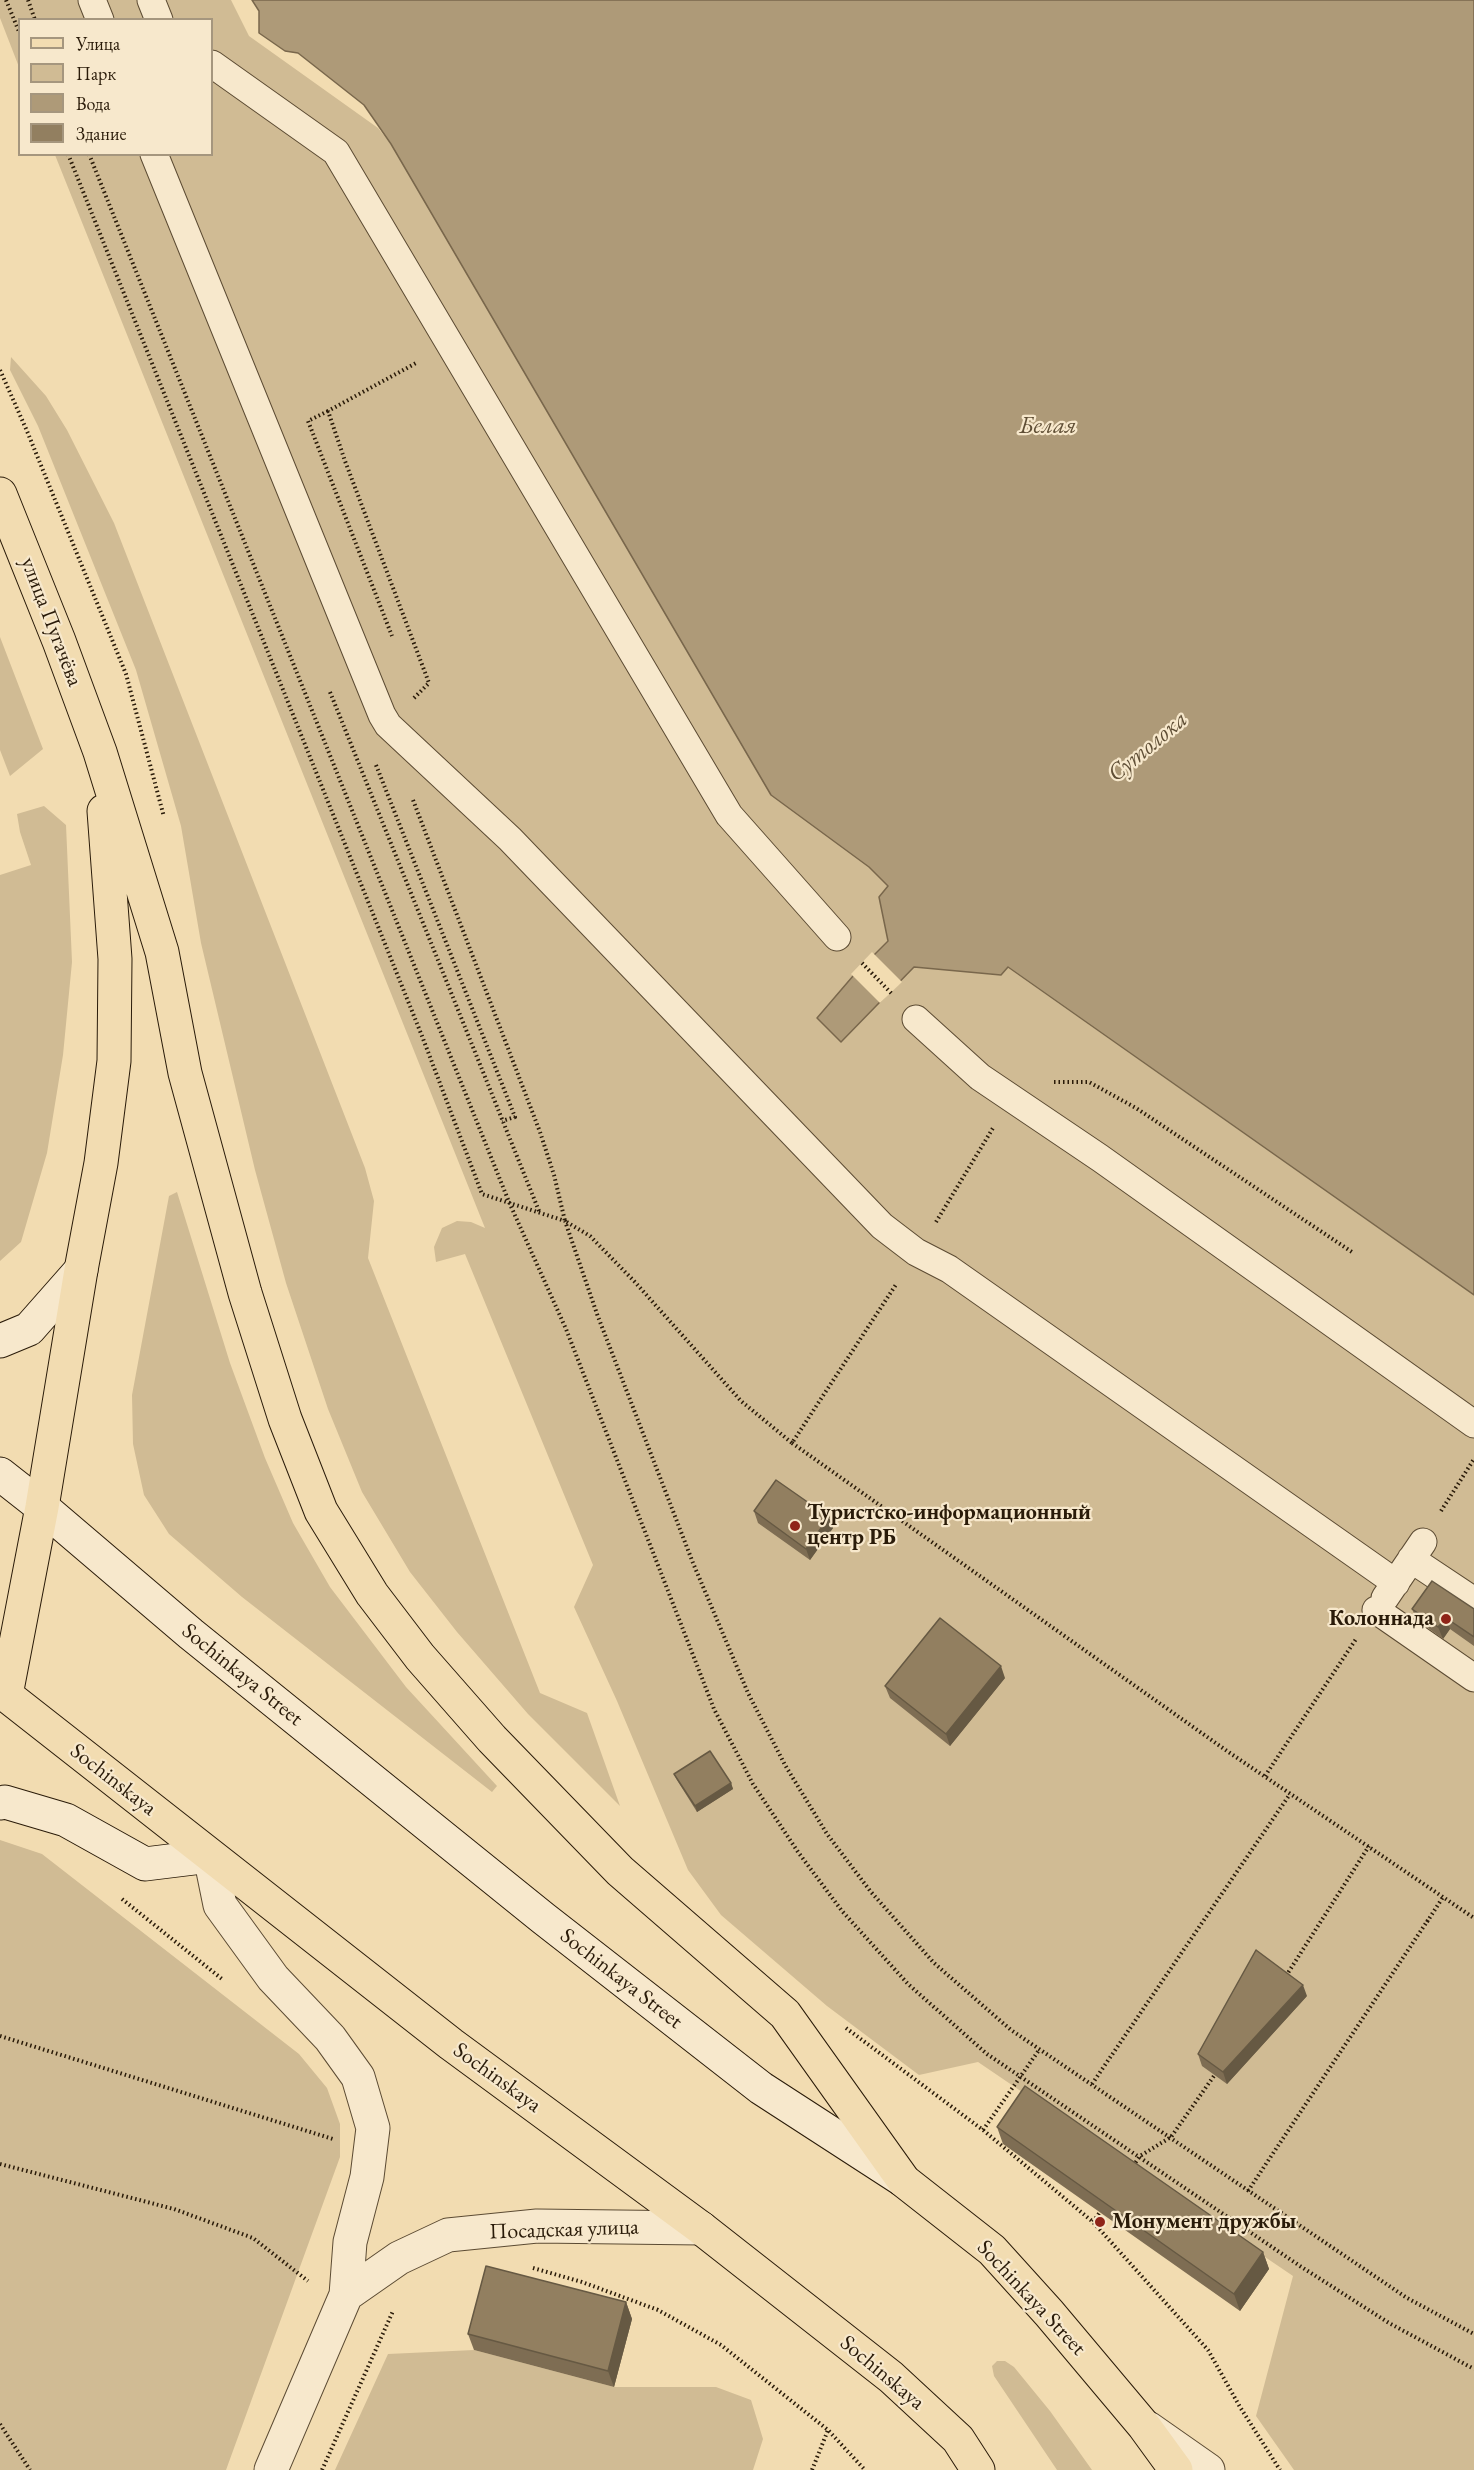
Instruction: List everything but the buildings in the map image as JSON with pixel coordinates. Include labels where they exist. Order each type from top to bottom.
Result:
[{"type":"main road","name":"улица Пугачёва","points":[[0,494],[59,641],[100,752]]},
{"type":"main road","points":[[2,1693],[42,1507],[101,1163],[114,1061],[116,959],[100,752]]},
{"type":"main road","points":[[100,752],[162,952],[185,1073],[245,1293],[285,1419],[321,1511],[372,1594],[449,1690],[492,1739],[620,1871],[785,2014],[904,2181]]},
{"type":"main road","points":[[0,1341],[29,1329],[81,1270]]},
{"type":"main road","name":"Sochinkaya Street","points":[[0,1474],[201,1642],[572,1940],[761,2088],[904,2181],[992,2250],[1049,2313],[1144,2426],[1176,2470]]},
{"type":"main road","name":"Sochinskaya","points":[[2,1693],[451,2044],[701,2228],[891,2377],[958,2439],[978,2470]]},
{"type":"main road","points":[[0,1803],[5,1802],[66,1820],[145,1864],[210,1856],[220,1905],[273,1978],[330,2038],[358,2077],[373,2128],[368,2177],[350,2242],[346,2295],[271,2470]]},
{"type":"main road","name":"Посадская улица","points":[[346,2295],[399,2258],[448,2235],[537,2226],[701,2228]]},
{"type":"main road","points":[[1144,2426],[1208,2470]]},
{"type":"street","points":[[92,0],[99,18]]},
{"type":"street","points":[[152,0],[158,18]]},
{"type":"street","points":[[213,65],[336,152],[729,815],[837,937]]},
{"type":"street","points":[[155,156],[388,725],[510,839],[882,1227],[915,1252],[950,1269],[1396,1583]]},
{"type":"street","points":[[916,1019],[980,1077],[1110,1165],[1474,1424]]},
{"type":"street","points":[[1474,1601],[1417,1550],[1371,1617],[1474,1678]]},
{"type":"path","points":[[6,0],[18,29]]},
{"type":"path","points":[[28,0],[34,18]]},
{"type":"path","points":[[69,156],[418,1025],[482,1194],[565,1221],[590,1236],[634,1281],[741,1401],[792,1443],[1290,1794],[1474,1918]]},
{"type":"path","points":[[90,156],[509,1202],[566,1329],[714,1709],[753,1784],[798,1852],[842,1911],[908,1984],[987,2054],[1300,2266],[1379,2317],[1474,2369]]},
{"type":"path","points":[[394,641],[308,421],[450,344]]},
{"type":"path","points":[[0,370],[126,674],[165,818]]},
{"type":"path","points":[[328,411],[429,683]]},
{"type":"path","points":[[412,685],[416,696]]},
{"type":"path","points":[[388,725],[368,744],[515,1117],[502,1122]]},
{"type":"path","points":[[414,804],[540,1132],[554,1175],[565,1221],[597,1314],[693,1563],[748,1693],[785,1765],[827,1834],[871,1892],[934,1963],[1011,2030],[1407,2298],[1474,2334]]},
{"type":"path","points":[[837,937],[916,1019]]},
{"type":"path","points":[[946,1208],[1011,1098],[1035,1082],[1089,1082],[1136,1108],[1352,1252]]},
{"type":"path","points":[[792,1443],[895,1287]]},
{"type":"path","points":[[1417,1550],[1471,1463]]},
{"type":"path","points":[[1265,1776],[1371,1617]]},
{"type":"path","points":[[1092,2084],[1290,1794]]},
{"type":"path","points":[[1284,1980],[1369,1846]]},
{"type":"path","points":[[116,1894],[226,1982]]},
{"type":"path","points":[[1248,2191],[1443,1897]]},
{"type":"path","points":[[1420,1933],[1428,1920]]},
{"type":"path","points":[[840,2025],[983,2130],[1093,2222],[1208,2350],[1240,2407],[1280,2470]]},
{"type":"path","points":[[0,2036],[339,2141]]},
{"type":"path","points":[[983,2130],[1039,2050]]},
{"type":"path","points":[[1128,2173],[1140,2156],[1171,2137],[1222,2066]]},
{"type":"path","points":[[0,2164],[174,2209],[253,2238],[311,2284]]},
{"type":"path","points":[[1093,2222],[1104,2206]]},
{"type":"path","points":[[531,2267],[582,2282],[658,2310],[721,2345],[828,2430],[865,2470]]},
{"type":"path","points":[[579,2293],[582,2282]]},
{"type":"path","points":[[322,2470],[393,2311]]},
{"type":"path","points":[[0,2424],[30,2470]]},
{"type":"path","points":[[812,2470],[828,2430]]},
{"type":"green space","points":[[0,0],[231,0],[249,36],[378,128],[391,144],[582,469],[869,867],[888,886],[879,897],[888,940],[853,976],[818,1018],[841,1041],[914,967],[1001,975],[1007,967],[1474,1295],[1474,2470],[1294,2470],[1256,2416],[1293,2276],[978,2062],[919,2075],[827,2006],[721,1915],[688,1870],[617,1701],[574,1607],[593,1565],[465,1254],[436,1262],[434,1247],[442,1228],[457,1221],[471,1222],[485,1228],[55,156],[213,156],[213,18],[18,18],[18,64],[0,18]]},
{"type":"green space","points":[[11,357],[46,396],[67,430],[114,523],[365,1168],[374,1201],[368,1258],[540,1693],[587,1713],[620,1806],[528,1714],[457,1632],[410,1572],[362,1492],[328,1409],[286,1283],[255,1170],[201,943],[181,826],[136,670],[38,426],[10,370]]},
{"type":"green space","points":[[0,637],[43,749],[10,776],[0,750]]},
{"type":"green space","points":[[44,806],[66,825],[72,962],[63,1055],[47,1153],[21,1242],[0,1261],[0,875],[31,865],[20,832],[17,814]]},
{"type":"green space","points":[[177,1192],[230,1363],[265,1458],[293,1523],[330,1587],[406,1687],[497,1786],[492,1792],[242,1597],[169,1534],[144,1495],[133,1444],[132,1395],[169,1196]]},
{"type":"green space","points":[[0,1840],[42,1854],[299,2054],[327,2088],[340,2124],[340,2157],[226,2470],[0,2470]]},
{"type":"green space","points":[[474,2350],[614,2387],[716,2387],[751,2400],[763,2439],[753,2470],[335,2470],[388,2354]]},
{"type":"green space","points":[[997,2361],[1005,2361],[1014,2367],[1050,2411],[1092,2470],[1057,2470],[994,2376],[992,2366]]},
{"type":"water","name":"Белая","points":[[252,0],[1474,0],[1474,1295],[1008,967],[1001,975],[914,967],[841,1042],[817,1018],[853,976],[888,941],[879,897],[888,886],[869,867],[771,795],[391,144],[364,105],[298,53],[285,51],[259,33],[259,11]]},
{"type":"pier","points":[[872,952],[902,982],[880,1003],[851,974]]},
{"type":"place","name":"Туристско-информационный центр РБ","points":[[795,1526]]},
{"type":"place","name":"Колоннада","points":[[1446,1619]]},
{"type":"place","name":"Монумент дружбы","points":[[1100,2222]]},
{"type":"water label","name":"Сутолока","points":[[1148,747]]}]
